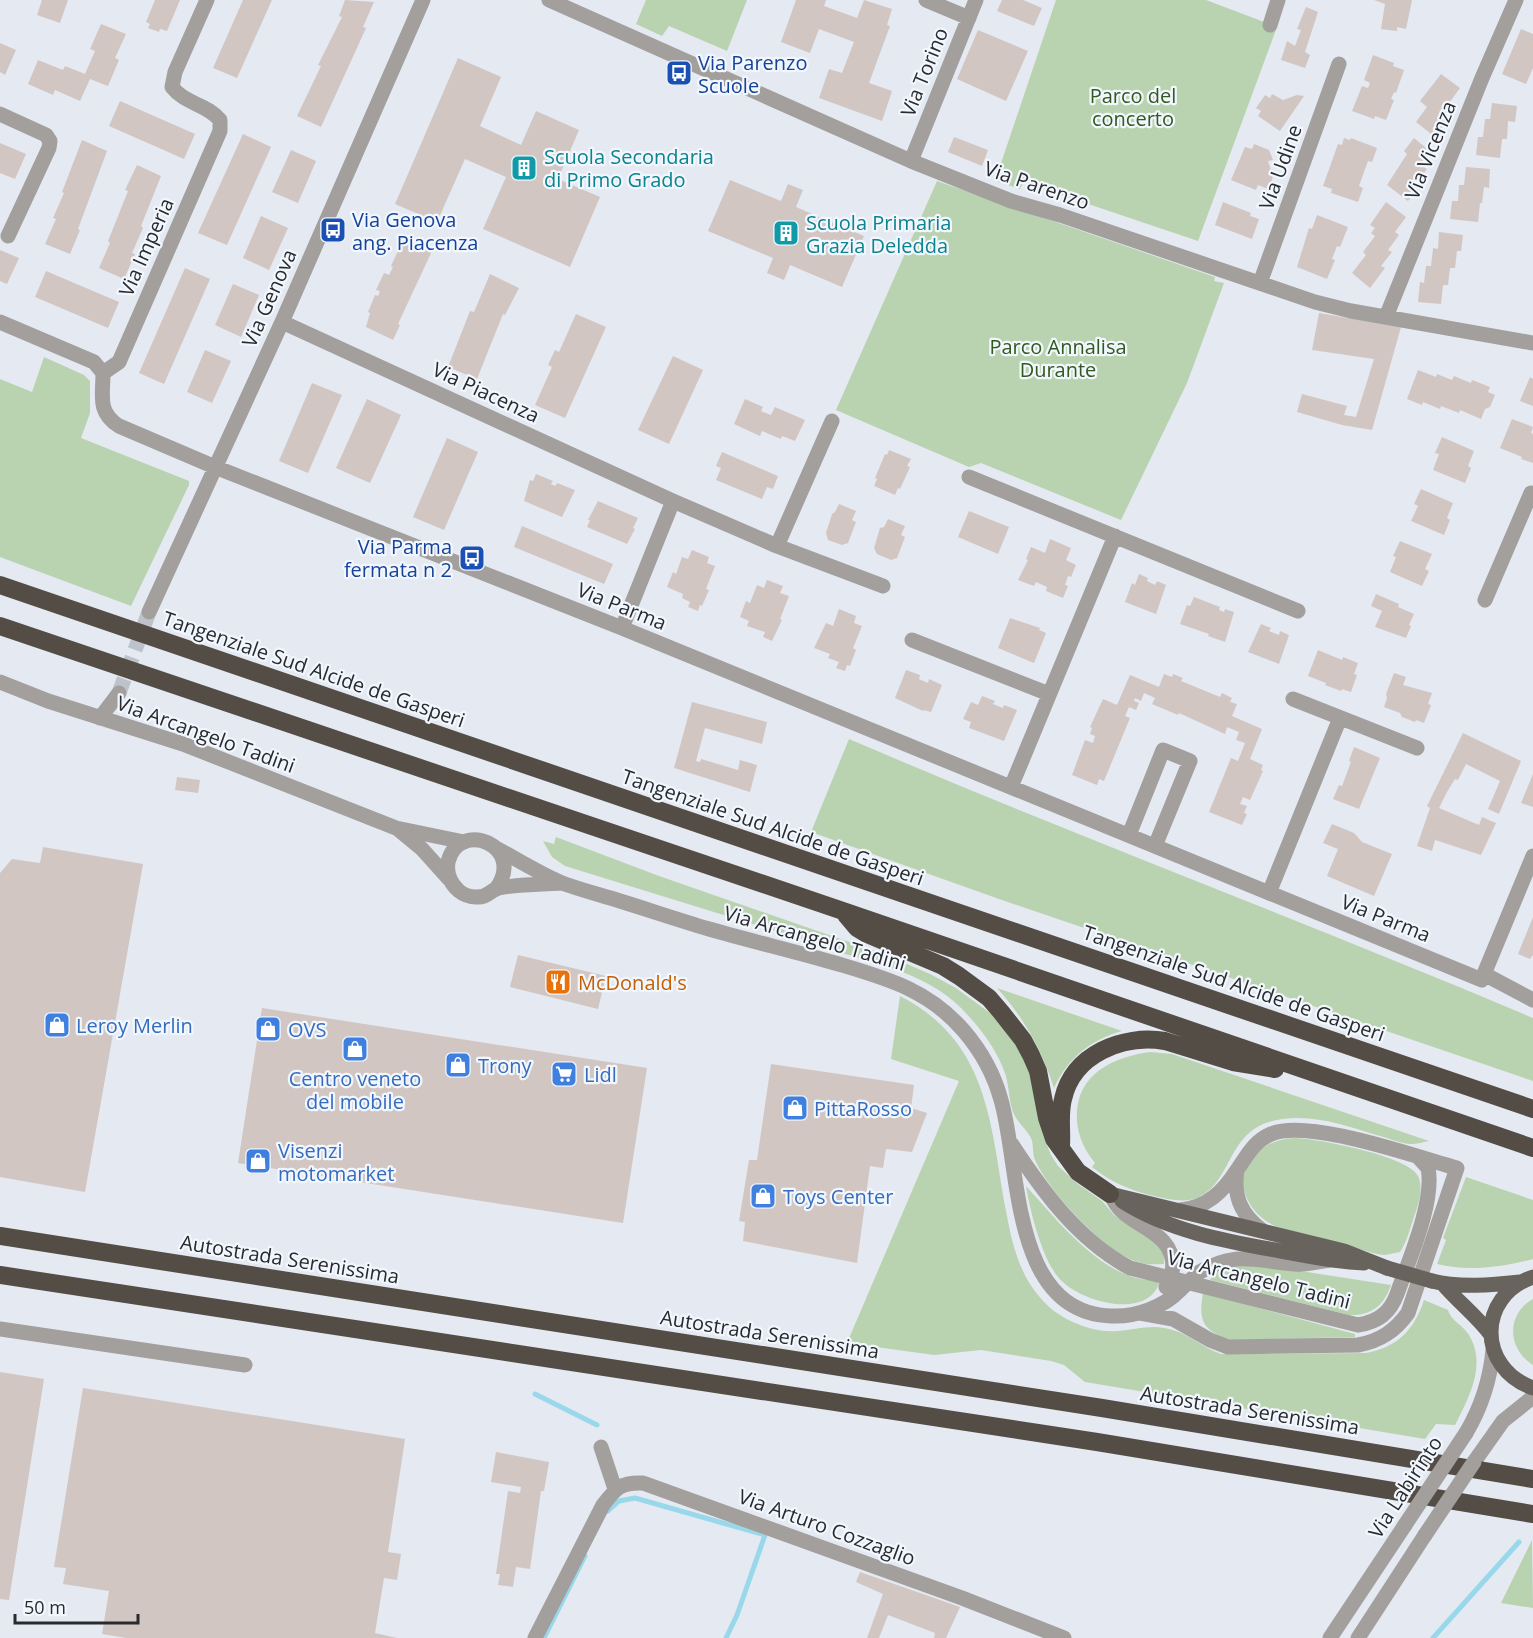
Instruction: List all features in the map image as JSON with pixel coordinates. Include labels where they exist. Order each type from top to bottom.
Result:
[{"type":"highway","name":"Tangenziale Sud Alcide de Gasperi","points":[[0,585],[1533,1109]]},
{"type":"highway","points":[[0,626],[843,911],[1533,1148]]},
{"type":"highway","points":[[843,911],[857,928],[943,966],[988,998],[1023,1040],[1031,1055],[1042,1088],[1051,1131],[1078,1172],[1110,1194]]},
{"type":"highway","points":[[1061,1147],[1062,1102],[1070,1081],[1092,1057],[1121,1042],[1143,1039],[1165,1041],[1233,1062],[1307,1071]]},
{"type":"highway","name":"Autostrada Serenissima","points":[[0,1236],[1533,1479]]},
{"type":"highway","points":[[0,1275],[1097,1442],[1533,1514]]},
{"type":"main road","points":[[1110,1194],[1344,1251],[1380,1266],[1437,1282],[1498,1284],[1527,1280]]},
{"type":"main road","points":[[1110,1194],[1138,1211],[1187,1230],[1243,1245],[1380,1266]]},
{"type":"main road","name":"Via Labirinto","points":[[1492,1342],[1492,1319],[1498,1304],[1508,1292],[1527,1280]]},
{"type":"main road","points":[[1437,1282],[1480,1319],[1505,1370],[1523,1384],[1533,1388]]},
{"type":"street","name":"Via Imperia","points":[[103,373],[118,362],[220,131],[220,120],[213,112],[179,96],[172,87],[175,72],[207,0]]},
{"type":"street","name":"Via Genova","points":[[149,612],[282,322],[423,0]]},
{"type":"street","name":"Via Parenzo","points":[[549,0],[911,161],[1011,201],[1060,215],[1315,302],[1351,311],[1533,343]]},
{"type":"street","points":[[926,0],[969,18]]},
{"type":"street","name":"Via Torino","points":[[911,161],[976,0]]},
{"type":"street","points":[[1270,25],[1278,0]]},
{"type":"street","name":"Via Vicenza","points":[[1386,317],[1482,78],[1516,0]]},
{"type":"street","name":"Via Udine","points":[[1260,283],[1339,64]]},
{"type":"street","points":[[0,114],[46,135],[50,141],[49,148],[8,236]]},
{"type":"street","points":[[0,322],[94,362],[103,373],[104,409],[108,419],[118,426],[215,467]]},
{"type":"street","name":"Via Piacenza","points":[[282,322],[673,501],[777,546],[883,586]]},
{"type":"street","points":[[777,546],[832,421]]},
{"type":"street","name":"Via Parma","points":[[215,467],[622,628],[1482,980],[1484,974]]},
{"type":"street","points":[[969,477],[1298,611]]},
{"type":"street","points":[[1485,600],[1531,493],[1533,494]]},
{"type":"street","points":[[622,628],[673,501]]},
{"type":"street","points":[[1011,787],[1114,536]]},
{"type":"street","points":[[912,640],[1049,694]]},
{"type":"street","name":"Via Arcangelo Tadini","points":[[0,682],[48,701],[183,744],[396,828],[464,842],[476,839],[485,841],[561,883],[708,929],[891,980],[916,991],[951,1016],[970,1037],[992,1072],[1001,1099],[1024,1229],[1035,1262],[1046,1280],[1066,1300],[1091,1313],[1110,1316],[1138,1313],[1173,1319],[1210,1340],[1228,1347],[1358,1345],[1378,1340],[1395,1329],[1408,1313],[1457,1168],[1324,1132],[1284,1130],[1260,1140],[1250,1149],[1238,1170],[1209,1202],[1200,1207],[1180,1210]]},
{"type":"street","points":[[100,718],[119,693]]},
{"type":"street","points":[[1293,699],[1417,748]]},
{"type":"street","points":[[1269,893],[1340,718]]},
{"type":"street","points":[[1129,835],[1163,750],[1190,760],[1155,846]]},
{"type":"street","name":"Via Arcangelo Tadini","points":[[396,828],[422,849],[456,889],[465,895],[485,896],[496,889],[561,883]]},
{"type":"street","points":[[449,879],[447,868],[450,855],[464,842]]},
{"type":"street","points":[[496,848],[502,856],[505,868],[502,880],[496,889]]},
{"type":"street","points":[[1533,856],[1484,974],[1533,1000]]},
{"type":"street","name":"Via Arcangelo Tadini","points":[[1009,1140],[1051,1200],[1077,1229],[1101,1250],[1130,1268],[1358,1325],[1367,1324],[1383,1316],[1394,1303],[1427,1200],[1429,1173],[1426,1164],[1419,1158]]},
{"type":"street","points":[[1238,1170],[1236,1190],[1238,1200],[1247,1217],[1262,1230]]},
{"type":"street","points":[[1110,1194],[1122,1213],[1164,1240],[1172,1255],[1173,1267],[1170,1280],[1173,1289],[1218,1262],[1230,1259],[1253,1258],[1296,1264],[1330,1260]]},
{"type":"street","name":"Via Arcangelo Tadini","points":[[1138,1313],[1155,1306],[1173,1289]]},
{"type":"street","points":[[0,1329],[245,1365]]},
{"type":"street","name":"Via Labirinto","points":[[1330,1638],[1477,1413],[1486,1392],[1491,1371],[1492,1342]]},
{"type":"street","points":[[1358,1638],[1503,1421],[1533,1396]]},
{"type":"street","points":[[535,1638],[603,1505],[615,1489],[601,1447]]},
{"type":"street","name":"Via Arturo Cozzaglio","points":[[615,1489],[629,1482],[643,1483],[963,1598],[1064,1638]]},
{"type":"green space","points":[[646,0],[747,0],[727,51],[669,26],[662,36],[636,24]]},
{"type":"green space","name":"Parco del concerto","points":[[1056,0],[1206,0],[1277,27],[1198,241],[1023,182],[1020,189],[995,181]]},
{"type":"green space","name":"Parco Annalisa Durante","points":[[937,181],[1215,277],[1214,281],[1224,283],[1187,383],[1121,520],[981,463],[969,467],[836,410]]},
{"type":"green space","points":[[44,357],[84,375],[90,381],[90,413],[81,438],[189,481],[131,606],[0,557],[0,379],[32,392]]},
{"type":"green space","points":[[849,739],[1533,1018],[1533,1081],[999,899],[811,832]]},
{"type":"green space","points":[[556,837],[659,876],[884,954],[956,988],[990,1013],[1008,1033],[1028,1064],[1043,1135],[1058,1166],[1102,1201],[1114,1215],[1156,1243],[1164,1254],[1164,1264],[1141,1263],[1127,1258],[1096,1235],[1066,1205],[1035,1160],[1031,1138],[1013,1112],[1006,1076],[988,1040],[961,1008],[946,995],[912,976],[874,962],[565,866],[552,857],[543,841],[554,844]]},
{"type":"green space","points":[[997,988],[1122,1031],[1100,1039],[1081,1052],[1066,1068],[1054,1088],[1031,1035],[1016,1011]]},
{"type":"green space","points":[[900,996],[929,1015],[952,1037],[968,1061],[989,1116],[1016,1253],[1034,1290],[1054,1311],[1076,1324],[1101,1331],[1152,1327],[1172,1330],[1221,1354],[1366,1353],[1396,1342],[1403,1336],[1415,1320],[1424,1300],[1448,1310],[1469,1335],[1474,1346],[1476,1369],[1474,1381],[1455,1425],[1436,1424],[1425,1439],[1085,1382],[1064,1365],[1051,1361],[981,1350],[934,1355],[847,1343],[959,1081],[891,1059]]},
{"type":"green space","points":[[1150,1052],[1172,1054],[1429,1141],[1403,1143],[1316,1119],[1277,1120],[1261,1125],[1248,1134],[1239,1144],[1218,1179],[1199,1197],[1176,1200],[1138,1191],[1114,1181],[1092,1167],[1095,1163],[1080,1138],[1077,1121],[1078,1105],[1088,1081],[1098,1072],[1122,1059]]},
{"type":"green space","points":[[1296,1138],[1342,1145],[1381,1155],[1411,1169],[1418,1176],[1420,1181],[1419,1202],[1400,1252],[1377,1254],[1284,1229],[1267,1221],[1252,1208],[1244,1190],[1243,1181],[1249,1162],[1259,1151],[1270,1144]]},
{"type":"green space","points":[[1466,1177],[1533,1200],[1533,1259],[1485,1268],[1461,1268],[1437,1264],[1446,1240],[1443,1238]]},
{"type":"green space","points":[[1026,1186],[1076,1240],[1105,1263],[1136,1278],[1160,1280],[1154,1293],[1143,1301],[1113,1304],[1081,1294],[1068,1286],[1052,1269],[1047,1258],[1034,1221]]},
{"type":"green space","points":[[1226,1266],[1268,1266],[1391,1285],[1385,1298],[1376,1308],[1364,1314],[1349,1315],[1210,1280],[1215,1271]]},
{"type":"green space","points":[[1203,1293],[1355,1334],[1355,1337],[1229,1340],[1213,1332],[1204,1323],[1201,1311]]},
{"type":"green space","points":[[1533,1299],[1533,1365],[1518,1350],[1513,1332],[1518,1313]]},
{"type":"green space","points":[[1532,1540],[1533,1608],[1501,1603]]},
{"type":"building","points":[[42,0],[68,0],[60,23],[37,15]]},
{"type":"building","points":[[155,0],[180,0],[167,31],[160,29],[159,32],[148,28],[150,24],[146,22]]},
{"type":"building","points":[[243,0],[272,0],[237,78],[213,68]]},
{"type":"building","points":[[345,0],[374,2],[363,27],[366,28],[321,127],[297,116],[321,66],[318,65],[342,17],[339,16]]},
{"type":"building","points":[[796,0],[826,0],[824,6],[857,18],[864,0],[892,9],[887,25],[890,26],[869,83],[892,91],[882,121],[819,98],[829,69],[842,73],[854,42],[819,29],[810,53],[781,42]]},
{"type":"building","points":[[1002,0],[1023,0],[1042,8],[1034,26],[997,11]]},
{"type":"building","points":[[1374,0],[1412,0],[1406,29],[1397,27],[1397,31],[1381,29],[1385,4]]},
{"type":"building","points":[[1306,7],[1318,12],[1305,52],[1310,55],[1305,68],[1281,60],[1287,41],[1295,46],[1301,30],[1297,29]]},
{"type":"building","points":[[101,24],[126,34],[115,58],[119,60],[108,86],[90,79],[80,101],[55,90],[53,95],[28,84],[38,60],[63,70],[65,66],[85,74],[95,51],[90,49]]},
{"type":"building","points":[[1521,29],[1533,34],[1533,68],[1526,84],[1502,74]]},
{"type":"building","points":[[978,30],[1028,51],[1006,101],[957,79]]},
{"type":"building","points":[[0,43],[16,50],[5,75],[0,72]]},
{"type":"building","points":[[1373,55],[1394,63],[1393,66],[1404,70],[1396,93],[1394,92],[1391,99],[1394,100],[1386,120],[1375,116],[1374,119],[1352,111],[1362,86],[1368,88],[1370,83],[1364,80]]},
{"type":"building","name":"Scuola Secondaria di Primo Grado","points":[[458,58],[501,77],[480,126],[521,145],[536,111],[579,130],[558,179],[600,197],[570,267],[483,229],[506,177],[465,159],[437,222],[395,204]]},
{"type":"building","points":[[1441,74],[1460,88],[1449,103],[1452,105],[1442,119],[1446,122],[1435,137],[1416,122],[1427,107],[1420,101]]},
{"type":"building","points":[[1272,94],[1283,100],[1297,95],[1304,96],[1280,131],[1258,116],[1261,111],[1256,108],[1265,95],[1270,98]]},
{"type":"building","points":[[120,101],[195,134],[184,159],[109,126]]},
{"type":"building","points":[[1492,103],[1517,106],[1515,122],[1508,121],[1507,139],[1502,139],[1500,158],[1476,155],[1478,137],[1483,137],[1485,119],[1490,119]]},
{"type":"building","points":[[243,134],[271,147],[227,245],[198,233]]},
{"type":"building","points":[[954,137],[988,150],[982,166],[948,152]]},
{"type":"building","points":[[1344,138],[1350,140],[1351,138],[1377,148],[1372,162],[1368,161],[1359,186],[1363,188],[1358,202],[1331,193],[1332,189],[1323,186],[1338,144],[1342,145]]},
{"type":"building","points":[[1414,138],[1432,153],[1422,166],[1427,169],[1415,185],[1419,188],[1408,201],[1387,185],[1407,154],[1404,151]]},
{"type":"building","points":[[82,140],[107,151],[70,254],[45,244],[56,219],[53,218]]},
{"type":"building","points":[[0,143],[26,154],[15,179],[0,173]]},
{"type":"building","points":[[1254,144],[1269,150],[1273,160],[1268,161],[1273,177],[1268,189],[1258,185],[1256,190],[1231,180],[1245,147],[1252,149]]},
{"type":"building","points":[[291,150],[316,161],[298,203],[272,192]]},
{"type":"building","points":[[137,165],[161,176],[141,226],[143,228],[132,253],[135,254],[124,279],[99,268],[128,191],[125,190]]},
{"type":"building","points":[[1466,167],[1490,169],[1489,188],[1484,187],[1478,222],[1450,219],[1452,201],[1458,201],[1459,185],[1464,185]]},
{"type":"building","name":"Scuola Primaria Grazia Deledda","points":[[730,180],[781,201],[788,184],[803,190],[796,207],[864,236],[842,287],[790,265],[784,280],[767,273],[773,258],[708,231]]},
{"type":"building","points":[[1223,202],[1251,213],[1250,216],[1259,219],[1252,239],[1215,225]]},
{"type":"building","points":[[1386,202],[1406,217],[1395,232],[1399,235],[1388,250],[1392,252],[1381,266],[1385,268],[1370,288],[1352,273],[1366,255],[1363,252],[1375,236],[1371,233],[1375,228],[1370,225]]},
{"type":"building","points":[[1317,215],[1348,227],[1340,247],[1337,246],[1332,259],[1335,260],[1327,279],[1297,267],[1309,228],[1312,229]]},
{"type":"building","points":[[261,216],[288,228],[269,270],[243,258]]},
{"type":"building","points":[[1439,232],[1463,235],[1461,251],[1457,251],[1455,268],[1450,268],[1448,285],[1443,285],[1441,304],[1418,302],[1420,282],[1424,283],[1426,266],[1431,266],[1433,248],[1438,249]]},
{"type":"building","points":[[404,238],[432,251],[398,324],[400,325],[393,340],[366,327],[370,313],[368,312],[375,295],[378,296],[380,291],[376,290],[384,273],[389,275]]},
{"type":"building","points":[[0,250],[19,258],[7,284],[0,281]]},
{"type":"building","points":[[185,268],[210,279],[164,384],[139,373]]},
{"type":"building","points":[[46,271],[119,302],[108,328],[35,297]]},
{"type":"building","points":[[490,274],[519,288],[505,315],[503,314],[477,379],[448,367],[470,311],[474,312]]},
{"type":"building","points":[[233,284],[259,295],[241,337],[215,325]]},
{"type":"building","points":[[1319,313],[1401,327],[1372,430],[1342,425],[1297,412],[1302,394],[1347,406],[1344,415],[1356,417],[1374,359],[1312,350]]},
{"type":"building","points":[[576,314],[606,327],[565,418],[535,405],[552,367],[548,365],[555,350],[559,352]]},
{"type":"building","points":[[205,350],[231,361],[212,403],[187,392]]},
{"type":"building","points":[[673,356],[703,370],[669,444],[638,430]]},
{"type":"building","points":[[1418,370],[1452,380],[1454,376],[1471,383],[1472,380],[1490,387],[1488,392],[1495,395],[1481,419],[1460,410],[1459,413],[1441,406],[1440,409],[1423,402],[1422,405],[1407,399]]},
{"type":"building","points":[[1530,377],[1533,379],[1533,406],[1520,401]]},
{"type":"building","points":[[312,383],[342,395],[308,473],[279,461]]},
{"type":"building","points":[[367,399],[401,415],[370,483],[336,468]]},
{"type":"building","points":[[745,399],[763,407],[761,411],[771,415],[775,407],[805,420],[795,441],[782,436],[781,439],[762,431],[760,436],[734,424]]},
{"type":"building","points":[[1512,419],[1533,427],[1531,433],[1533,434],[1533,463],[1500,448]]},
{"type":"building","points":[[1442,437],[1474,451],[1465,483],[1433,470],[1439,454],[1435,453]]},
{"type":"building","points":[[447,438],[478,452],[444,530],[413,517]]},
{"type":"building","points":[[889,450],[911,459],[907,466],[910,467],[895,495],[874,486],[885,454],[887,455]]},
{"type":"building","points":[[722,452],[778,476],[773,489],[767,487],[762,499],[716,480],[721,468],[716,466]]},
{"type":"building","points":[[536,474],[553,481],[551,484],[555,486],[557,483],[575,490],[562,517],[524,501],[530,480],[533,481]]},
{"type":"building","points":[[1421,489],[1453,503],[1444,535],[1411,521],[1418,506],[1414,504]]},
{"type":"building","points":[[598,501],[638,518],[627,544],[587,527],[590,520],[588,520]]},
{"type":"building","points":[[839,504],[856,511],[852,520],[856,522],[848,543],[842,545],[828,540],[826,533],[832,514]]},
{"type":"building","points":[[969,511],[1009,527],[998,554],[958,537]]},
{"type":"building","points":[[888,519],[905,526],[901,535],[905,537],[897,558],[891,560],[877,554],[874,548],[880,528],[884,527]]},
{"type":"building","points":[[522,526],[613,564],[604,584],[514,547]]},
{"type":"building","points":[[1050,539],[1071,548],[1066,560],[1076,565],[1071,577],[1068,576],[1065,585],[1068,586],[1063,598],[1046,591],[1047,587],[1036,582],[1034,586],[1018,580],[1028,560],[1026,559],[1031,547],[1045,553]]},
{"type":"building","points":[[1400,541],[1432,554],[1425,569],[1429,571],[1422,586],[1390,572],[1396,557],[1393,556]]},
{"type":"building","points":[[692,550],[709,557],[707,563],[715,566],[706,589],[709,590],[698,611],[688,607],[690,602],[682,598],[683,594],[667,587],[673,572],[676,574],[682,557],[688,559]]},
{"type":"building","points":[[1139,574],[1148,578],[1147,581],[1155,585],[1157,581],[1166,585],[1156,614],[1125,602],[1132,583],[1135,585]]},
{"type":"building","points":[[767,580],[783,586],[780,593],[789,596],[780,619],[782,620],[772,641],[763,637],[765,632],[747,626],[749,621],[740,617],[746,601],[750,603],[757,585],[764,588]]},
{"type":"building","points":[[1376,594],[1399,604],[1398,607],[1414,614],[1406,638],[1375,627],[1382,611],[1371,606]]},
{"type":"building","points":[[1194,597],[1220,607],[1219,610],[1224,612],[1225,609],[1234,612],[1225,642],[1180,624],[1187,605],[1190,606]]},
{"type":"building","points":[[839,609],[856,616],[854,623],[862,626],[853,648],[856,650],[850,666],[847,665],[845,671],[836,668],[839,662],[828,658],[830,654],[814,648],[826,623],[833,626]]},
{"type":"building","points":[[1010,618],[1040,628],[1039,630],[1046,633],[1034,663],[998,648]]},
{"type":"building","points":[[1261,624],[1271,628],[1269,631],[1279,635],[1280,631],[1289,635],[1279,664],[1248,652]]},
{"type":"building","points":[[1318,650],[1342,660],[1343,657],[1358,663],[1354,674],[1357,675],[1351,692],[1342,689],[1341,691],[1308,676]]},
{"type":"building","points":[[906,670],[920,675],[919,679],[928,683],[929,679],[942,685],[931,712],[923,711],[895,698]]},
{"type":"building","points":[[1394,673],[1406,677],[1403,685],[1432,693],[1428,704],[1431,705],[1424,723],[1402,717],[1400,713],[1384,707]]},
{"type":"building","points":[[1164,674],[1172,677],[1173,674],[1183,678],[1181,681],[1220,697],[1222,693],[1232,698],[1230,702],[1237,704],[1232,716],[1262,729],[1250,759],[1263,765],[1261,770],[1263,771],[1250,800],[1243,797],[1240,804],[1247,806],[1244,813],[1247,814],[1242,825],[1209,812],[1231,758],[1238,761],[1245,743],[1236,740],[1239,732],[1227,727],[1225,734],[1179,713],[1178,715],[1152,704],[1155,698],[1144,693],[1141,701],[1135,698],[1134,701],[1139,703],[1136,710],[1129,707],[1125,716],[1130,718],[1104,781],[1099,779],[1097,785],[1072,775],[1085,740],[1093,743],[1095,736],[1090,734],[1092,728],[1090,727],[1103,699],[1117,705],[1130,675],[1159,687]]},
{"type":"building","points":[[982,696],[995,701],[993,704],[1003,708],[1004,705],[1017,710],[1004,741],[969,728],[971,722],[963,719],[971,702],[978,705]]},
{"type":"building","points":[[692,702],[767,722],[762,744],[705,728],[696,761],[700,762],[701,759],[738,770],[740,760],[757,765],[750,792],[674,768]]},
{"type":"building","points":[[1463,733],[1521,761],[1499,814],[1488,809],[1500,781],[1466,764],[1439,808],[1479,825],[1482,817],[1496,823],[1481,855],[1435,840],[1432,851],[1417,846],[1430,808],[1427,806]]},
{"type":"building","points":[[1354,747],[1380,758],[1359,809],[1333,799],[1339,785],[1342,786]]},
{"type":"building","points":[[1533,774],[1533,807],[1521,803]]},
{"type":"building","points":[[177,777],[200,780],[198,793],[175,790]]},
{"type":"building","points":[[1332,824],[1354,833],[1362,842],[1392,854],[1374,896],[1327,876],[1338,849],[1323,843]]},
{"type":"building","name":"Leroy Merlin","points":[[43,847],[143,864],[85,1192],[0,1177],[0,873],[12,859],[40,863]]},
{"type":"building","points":[[1533,917],[1533,955],[1530,959],[1518,954]]},
{"type":"building","name":"McDonald's","points":[[518,955],[606,976],[598,1009],[510,987]]},
{"type":"building","points":[[262,1008],[647,1068],[623,1223],[238,1163]]},
{"type":"building","points":[[771,1064],[914,1085],[911,1108],[927,1113],[912,1152],[886,1149],[883,1168],[870,1166],[857,1263],[743,1241],[745,1222],[739,1221],[749,1160],[757,1160]]},
{"type":"building","points":[[0,1372],[44,1379],[9,1600],[0,1599]]},
{"type":"building","points":[[83,1388],[405,1439],[388,1552],[401,1554],[397,1580],[384,1578],[375,1633],[397,1638],[126,1638],[102,1634],[109,1591],[63,1584],[66,1568],[54,1567]]},
{"type":"building","points":[[496,1452],[549,1462],[544,1491],[541,1491],[530,1569],[516,1567],[513,1587],[498,1585],[500,1574],[496,1574],[508,1491],[520,1493],[521,1487],[491,1482]]},
{"type":"building","points":[[860,1572],[960,1607],[946,1638],[934,1638],[935,1633],[888,1615],[879,1638],[867,1638],[883,1594],[856,1582]]},
{"type":"waterway","points":[[535,1394],[597,1425]]},
{"type":"waterway","points":[[608,1511],[619,1501],[635,1498],[765,1535],[737,1615],[726,1638]]},
{"type":"waterway","points":[[1433,1638],[1519,1542]]},
{"type":"waterway","points":[[544,1638],[585,1556]]},
{"type":"tunnel","points":[[119,693],[149,612]]},
{"type":"place","name":"Via Parenzo Scuole","points":[[679,73]]},
{"type":"place","name":"Scuola Secondaria di Primo Grado","points":[[524,168]]},
{"type":"place","name":"Via Genova ang. Piacenza","points":[[333,230]]},
{"type":"place","name":"Scuola Primaria Grazia Deledda","points":[[786,233]]},
{"type":"place","name":"Via Parma fermata n 2","points":[[472,558]]},
{"type":"place","name":"McDonald's","points":[[558,982]]},
{"type":"place","name":"Leroy Merlin","points":[[57,1025]]},
{"type":"place","name":"OVS","points":[[268,1029]]},
{"type":"place","name":"Centro veneto del mobile","points":[[355,1049]]},
{"type":"place","name":"Trony","points":[[458,1065]]},
{"type":"place","name":"Lidl","points":[[564,1074]]},
{"type":"place","name":"PittaRosso","points":[[795,1108]]},
{"type":"place","name":"Visenzi motomarket","points":[[258,1161]]},
{"type":"place","name":"Toys Center","points":[[763,1196]]}]
